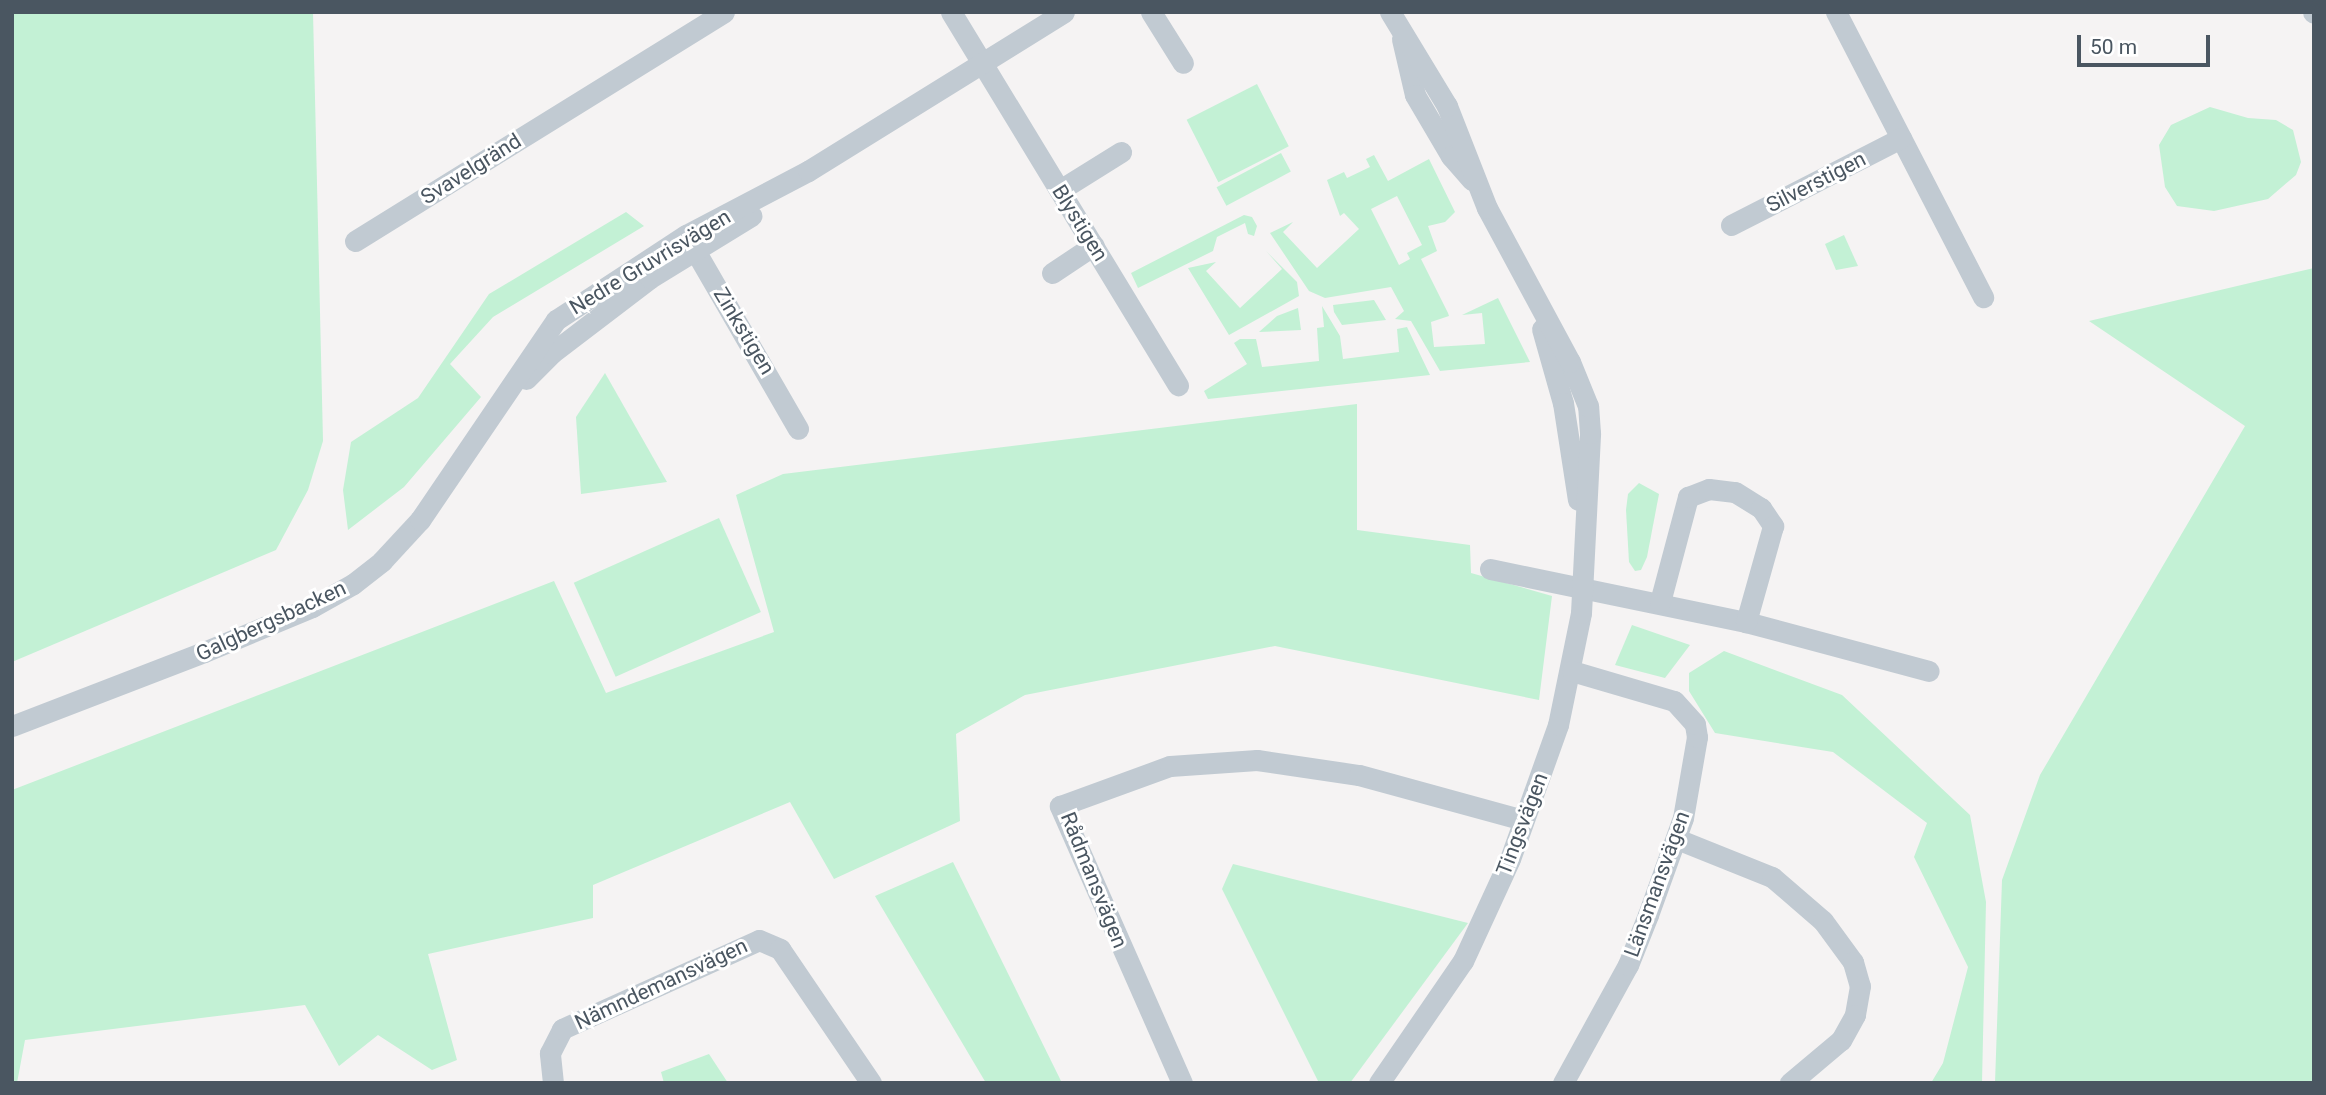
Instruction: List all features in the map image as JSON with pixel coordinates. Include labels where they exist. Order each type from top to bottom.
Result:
[{"type":"street","name":"Svavelgränd","points":[[355,241],[724,12]]},
{"type":"street","name":"Blystigen","points":[[951,12],[1178,385]]},
{"type":"street","name":"Nedre Gruvrisvägen","points":[[500,407],[556,320],[690,243],[1064,12]]},
{"type":"street","points":[[1151,12],[1182,63]]},
{"type":"street","name":"Tingsvägen","points":[[1379,1083],[1463,961],[1523,820],[1558,725],[1572,671],[1582,586],[1584,537],[1563,403],[1533,297],[1476,184],[1447,106],[1402,39],[1390,12]]},
{"type":"street","points":[[1836,12],[1983,297]]},
{"type":"street","name":"Silverstigen","points":[[1731,225],[1901,138]]},
{"type":"street","points":[[1060,190],[1121,152]]},
{"type":"street","name":"Zinkstigen","points":[[690,243],[798,429]]},
{"type":"street","points":[[1052,273],[1094,245]]},
{"type":"street","name":"Galgbergsbacken","points":[[12,726],[204,652],[312,607],[353,584],[382,561],[419,520],[500,407]]},
{"type":"street","points":[[1660,602],[1688,497],[1709,489],[1735,492],[1761,508],[1773,526],[1746,622]]},
{"type":"street","points":[[1490,569],[1660,602],[1929,671]]},
{"type":"street","name":"Länsmansvägen","points":[[1563,1083],[1628,965],[1677,839],[1698,737],[1695,724],[1668,698],[1572,671]]},
{"type":"street","name":"Rådmansvägen","points":[[1182,1083],[1060,806],[1170,766],[1257,760],[1359,775],[1523,820]]},
{"type":"street","points":[[1677,839],[1772,877],[1822,921],[1853,962],[1860,986],[1855,1015],[1841,1040],[1790,1083]]},
{"type":"street","name":"Nämndemansvägen","points":[[552,1083],[550,1053],[562,1029],[759,940],[780,949],[871,1083]]},
{"type":"green space","points":[[12,12],[313,12],[323,441],[308,490],[276,550],[12,662]]},
{"type":"green space","points":[[1257,84],[1289,146],[1218,182],[1187,120]]},
{"type":"green space","points":[[2210,107],[2248,118],[2276,120],[2293,130],[2301,162],[2296,175],[2268,199],[2214,211],[2177,206],[2165,187],[2159,145],[2171,125]]},
{"type":"green space","points":[[1281,153],[1291,172],[1226,206],[1217,187]]},
{"type":"green space","points":[[1374,155],[1388,181],[1429,159],[1455,212],[1445,222],[1428,226],[1437,251],[1421,259],[1449,316],[1431,322],[1434,347],[1485,344],[1482,313],[1462,315],[1498,298],[1530,362],[1440,371],[1411,321],[1395,319],[1404,311],[1391,287],[1325,298],[1309,291],[1270,233],[1293,222],[1283,232],[1317,268],[1359,229],[1344,213],[1340,216],[1327,180],[1344,172],[1347,178],[1370,167],[1366,159]],"holes":[[[1397,196],[1422,245],[1407,253],[1410,259],[1399,265],[1371,209]]]},
{"type":"green space","points":[[626,212],[644,226],[493,317],[450,364],[481,397],[404,487],[348,530],[343,490],[351,442],[418,398],[489,294]]},
{"type":"green space","points":[[1244,215],[1252,217],[1257,226],[1254,236],[1248,234],[1245,223],[1217,237],[1213,251],[1138,288],[1131,273]]},
{"type":"green space","points":[[1844,235],[1858,266],[1836,270],[1825,244]]},
{"type":"green space","points":[[1266,251],[1297,282],[1299,296],[1229,335],[1188,268],[1216,262],[1206,271],[1240,308],[1282,269]]},
{"type":"green space","points":[[2314,268],[2314,1083],[1995,1083],[2002,880],[2040,775],[2245,426],[2089,321]]},
{"type":"green space","points":[[1374,300],[1386,320],[1342,325],[1334,312],[1333,305]]},
{"type":"green space","points":[[1322,306],[1340,336],[1343,359],[1399,352],[1397,329],[1407,327],[1430,375],[1208,399],[1204,391],[1247,364],[1234,343],[1240,339],[1256,339],[1262,367],[1319,361],[1317,328],[1324,327]]},
{"type":"green space","points":[[1298,308],[1301,330],[1259,332],[1277,316]]},
{"type":"green space","points":[[605,373],[667,482],[581,494],[576,417]]},
{"type":"green space","points":[[1357,404],[1357,530],[1470,545],[1471,573],[1552,596],[1539,700],[1275,646],[1025,695],[956,734],[960,821],[834,879],[790,802],[593,885],[593,918],[428,954],[457,1060],[432,1070],[378,1035],[339,1066],[305,1005],[25,1040],[17,1083],[12,1083],[12,790],[554,581],[606,693],[774,632],[736,495],[783,474]]},
{"type":"green space","points":[[1639,483],[1659,494],[1647,557],[1641,570],[1635,571],[1629,562],[1626,510],[1628,494]]},
{"type":"green space","points":[[719,518],[761,612],[616,677],[574,583]]},
{"type":"green space","points":[[1632,625],[1690,645],[1665,678],[1615,665]]},
{"type":"green space","points":[[1724,651],[1842,695],[1970,815],[1986,902],[1982,1083],[1931,1083],[1943,1063],[1968,967],[1914,857],[1927,823],[1833,752],[1715,733],[1689,691],[1689,673]]},
{"type":"green space","points":[[953,862],[1062,1083],[986,1083],[875,896]]},
{"type":"green space","points":[[1233,864],[1468,923],[1350,1083],[1319,1083],[1222,889]]},
{"type":"green space","points":[[709,1054],[728,1083],[664,1083],[661,1072]]}]
